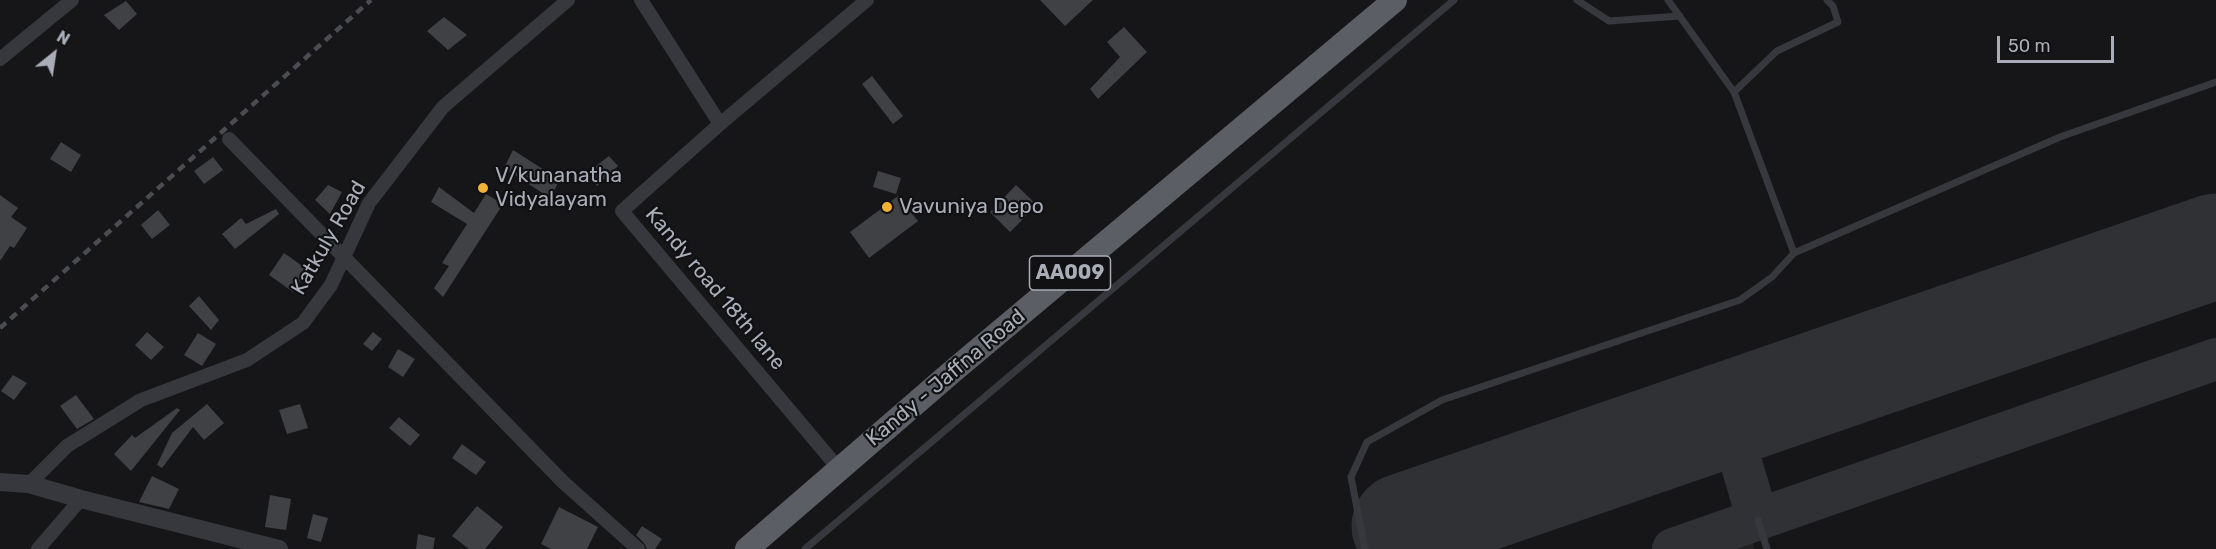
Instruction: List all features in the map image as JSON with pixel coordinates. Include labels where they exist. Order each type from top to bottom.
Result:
[{"type":"highway","name":"Kandy - Jaffna Road","points":[[747,549],[1395,0]]},
{"type":"street","points":[[0,59],[72,0]]},
{"type":"street","name":"Katkuly Road","points":[[29,484],[67,446],[141,400],[247,360],[303,323],[331,285],[369,203],[443,107],[568,0]]},
{"type":"street","points":[[641,0],[720,124],[867,0]]},
{"type":"street","name":"Kandy road 18th lane","points":[[720,124],[622,211],[839,469]]},
{"type":"street","points":[[229,138],[343,258],[563,482],[638,549]]},
{"type":"street","points":[[0,482],[29,484],[279,549]]},
{"type":"street","points":[[38,549],[81,499]]},
{"type":"lane","points":[[805,549],[1454,0]]},
{"type":"lane","points":[[1576,0],[1609,21],[1680,16]]},
{"type":"lane","points":[[1668,0],[1734,92],[1794,253]]},
{"type":"lane","points":[[1734,92],[1777,51],[1838,22],[1833,6],[1827,0]]},
{"type":"lane","points":[[1365,549],[1351,477],[1366,442],[1442,400],[1740,300],[1772,277],[1794,253],[2060,137],[2216,81]]},
{"type":"lane","points":[[1758,520],[1767,549]]},
{"type":"shaded area","points":[[1747,523],[1755,549],[1673,549]]},
{"type":"building","points":[[1040,0],[1093,0],[1065,26]]},
{"type":"building","points":[[126,1],[137,14],[119,30],[104,15]]},
{"type":"building","points":[[444,17],[467,35],[448,50],[427,31]]},
{"type":"building","points":[[1124,27],[1147,52],[1098,99],[1090,89],[1120,57],[1107,42]]},
{"type":"building","points":[[872,76],[903,116],[893,124],[862,84]]},
{"type":"building","points":[[61,142],[81,155],[71,172],[50,159]]},
{"type":"building","points":[[513,150],[560,180],[550,198],[504,168]]},
{"type":"building","points":[[609,156],[618,166],[597,186],[587,173]]},
{"type":"building","points":[[213,157],[223,170],[204,184],[194,171]]},
{"type":"building","points":[[878,171],[901,178],[896,194],[873,187]]},
{"type":"building","points":[[328,185],[342,192],[330,214],[315,200]]},
{"type":"building","points":[[1016,185],[1037,205],[1010,232],[990,212]]},
{"type":"building","points":[[439,187],[474,213],[486,194],[503,204],[443,297],[434,288],[449,266],[442,263],[467,224],[431,202]]},
{"type":"building","points":[[0,195],[18,208],[11,217],[27,228],[14,248],[10,246],[0,261]]},
{"type":"building","points":[[898,196],[918,221],[869,258],[850,232]]},
{"type":"building","points":[[276,209],[279,214],[235,249],[222,234],[241,218],[246,224]]},
{"type":"building","points":[[158,210],[170,225],[152,239],[141,225]]},
{"type":"building","points":[[284,253],[308,270],[293,292],[269,275]]},
{"type":"building","points":[[199,296],[219,320],[211,330],[189,306]]},
{"type":"building","points":[[147,332],[164,347],[151,360],[135,345]]},
{"type":"building","points":[[373,332],[382,339],[372,351],[363,344]]},
{"type":"building","points":[[198,333],[216,344],[202,366],[184,355]]},
{"type":"building","points":[[398,349],[415,359],[403,377],[388,367]]},
{"type":"building","points":[[13,375],[27,383],[14,400],[1,391]]},
{"type":"building","points":[[76,395],[94,419],[77,429],[60,406]]},
{"type":"building","points":[[207,404],[224,423],[204,440],[193,427],[162,468],[157,465],[172,433]]},
{"type":"building","points":[[300,404],[308,428],[287,434],[279,410]]},
{"type":"building","points":[[177,408],[180,410],[131,471],[114,454],[132,435],[135,438]]},
{"type":"building","points":[[399,417],[420,435],[410,446],[389,428]]},
{"type":"building","points":[[462,444],[486,462],[476,475],[452,458]]},
{"type":"building","points":[[152,476],[179,489],[169,509],[139,502]]},
{"type":"building","points":[[270,495],[291,499],[286,530],[265,527]]},
{"type":"building","points":[[477,506],[503,527],[485,549],[469,549],[452,536]]},
{"type":"building","points":[[559,507],[598,527],[587,549],[551,549],[541,544]]},
{"type":"building","points":[[313,514],[328,518],[321,542],[307,538]]},
{"type":"building","points":[[642,526],[662,539],[655,549],[647,549],[636,535]]},
{"type":"building","points":[[418,534],[435,538],[433,549],[416,549]]},
{"type":"taxiway","points":[[1673,549],[2216,359]]},
{"type":"taxiway","points":[[1727,415],[1758,520]]},
{"type":"taxiway","points":[[1459,507],[1473,549]]},
{"type":"runway","points":[[1404,526],[2216,246]]},
{"type":"railway","points":[[0,328],[371,0]]},
{"type":"place","name":"V/kunanatha Vidyalayam","points":[[483,188]]},
{"type":"place","name":"Vavuniya Depo","points":[[887,207]]}]
